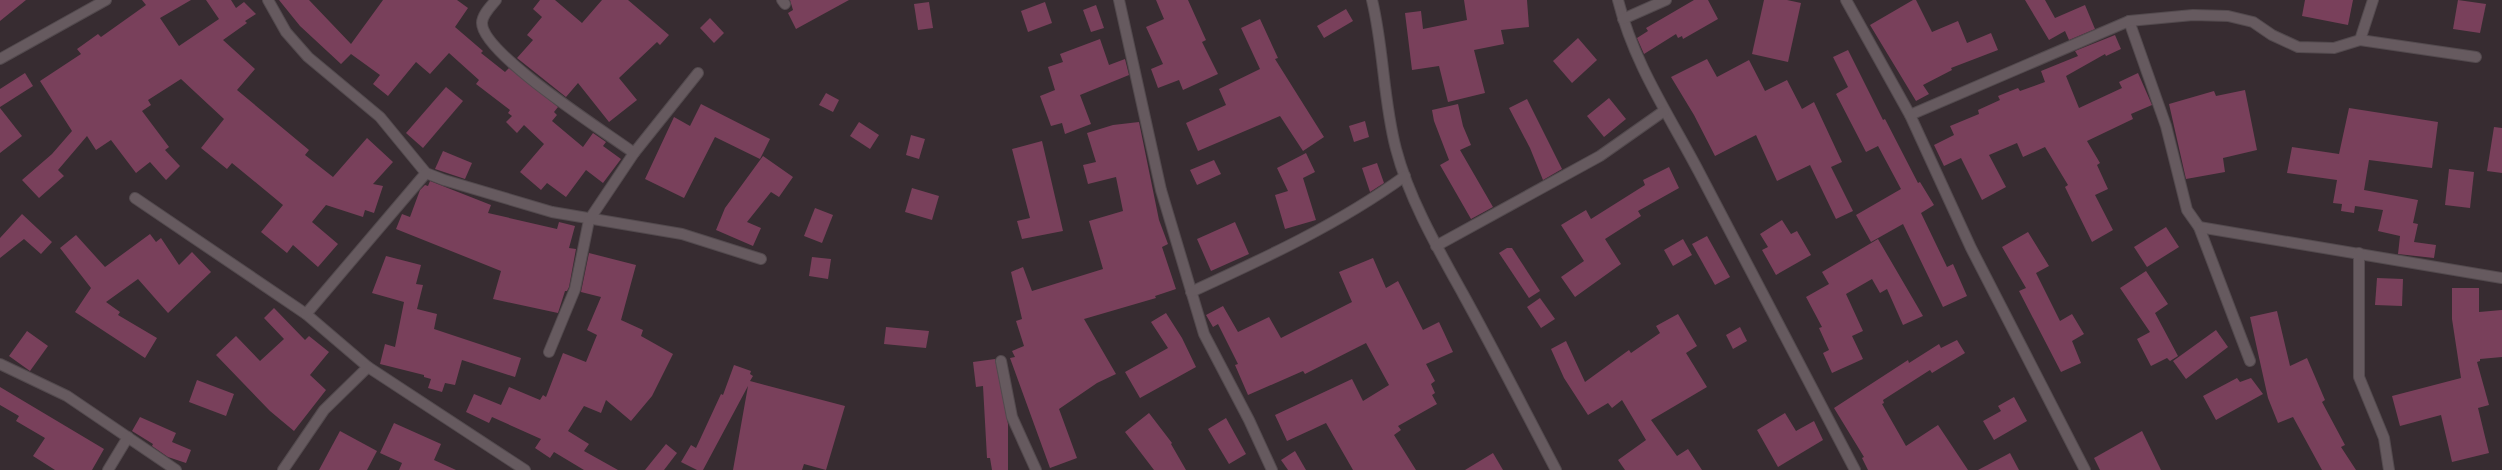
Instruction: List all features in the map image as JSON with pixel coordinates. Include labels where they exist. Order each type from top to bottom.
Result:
[{"type":"street","points":[[0,59],[106,0]]},
{"type":"street","points":[[268,0],[286,32],[308,57],[380,117],[426,172],[444,180],[552,212],[588,220],[682,234],[762,259]]},
{"type":"street","points":[[496,0],[484,16],[482,24],[493,47],[547,92],[634,153]]},
{"type":"street","points":[[1119,0],[1161,190],[1204,334],[1272,470]]},
{"type":"street","points":[[1372,0],[1378,24],[1385,99],[1396,150],[1405,176],[1436,246],[1556,470]]},
{"type":"street","points":[[1618,0],[1623,19],[1643,73],[1855,470]]},
{"type":"street","points":[[1623,19],[1666,0]]},
{"type":"street","points":[[1846,0],[1910,116],[1971,248],[2085,470]]},
{"type":"street","points":[[2360,40],[2373,0]]},
{"type":"street","points":[[1910,116],[2129,21],[2193,15],[2228,16],[2253,22],[2272,35],[2298,46],[2334,48],[2360,40],[2476,57]]},
{"type":"street","points":[[2129,21],[2166,126],[2187,210],[2199,227],[2250,361]]},
{"type":"street","points":[[549,352],[575,289],[588,220],[634,153],[698,74]]},
{"type":"street","points":[[1436,246],[1600,156],[1664,111]]},
{"type":"street","points":[[306,314],[426,172]]},
{"type":"street","points":[[1191,292],[1263,259],[1368,203],[1405,176]]},
{"type":"street","points":[[135,198],[306,314],[368,367],[525,470]]},
{"type":"street","points":[[2199,227],[2502,278]]},
{"type":"street","points":[[2359,253],[2359,377],[2384,438],[2389,470]]},
{"type":"street","points":[[1001,361],[1012,417],[1036,470]]},
{"type":"street","points":[[0,364],[67,396],[176,470]]},
{"type":"street","points":[[282,470],[324,410],[368,367]]},
{"type":"street","points":[[108,470],[128,438]]},
{"type":"building","points":[[0,0],[26,0],[0,21]]},
{"type":"building","points":[[142,0],[191,0],[160,18],[179,46],[219,19],[206,0],[231,0],[236,8],[244,2],[256,14],[245,21],[247,23],[223,40],[255,69],[237,90],[309,150],[305,155],[333,177],[367,138],[393,162],[373,184],[383,186],[374,213],[365,210],[363,217],[326,205],[312,222],[338,244],[318,267],[293,245],[287,253],[261,232],[283,205],[232,163],[227,169],[201,148],[224,119],[181,79],[148,100],[151,105],[142,111],[169,147],[165,150],[180,166],[166,180],[150,162],[136,173],[111,140],[96,150],[87,136],[58,170],[64,176],[39,198],[22,180],[52,154],[72,131],[40,81],[81,54],[77,49],[98,34],[101,37],[146,5]]},
{"type":"building","points":[[279,0],[309,0],[351,44],[383,0],[457,0],[468,8],[455,27],[483,51],[481,53],[505,72],[509,68],[558,107],[554,112],[557,115],[552,121],[583,147],[593,133],[606,142],[603,146],[621,159],[603,183],[586,170],[566,197],[547,183],[541,190],[520,172],[544,144],[524,125],[517,133],[506,122],[512,116],[508,113],[510,110],[476,84],[479,80],[449,53],[430,74],[416,62],[388,96],[373,84],[380,75],[351,54],[341,64],[300,26]]},
{"type":"building","points":[[540,0],[555,0],[582,23],[602,0],[628,0],[669,35],[660,45],[657,42],[619,78],[637,100],[609,122],[578,83],[566,97],[517,58],[533,40],[527,35],[542,17],[533,9]]},
{"type":"building","points":[[790,0],[849,0],[796,29],[788,13],[793,10]]},
{"type":"building","points":[[1156,0],[1188,0],[1206,40],[1202,42],[1218,74],[1183,90],[1179,80],[1158,88],[1151,69],[1163,64],[1146,27],[1164,19]]},
{"type":"building","points":[[1464,0],[1527,0],[1529,27],[1501,30],[1504,44],[1474,50],[1485,93],[1448,102],[1439,66],[1412,70],[1405,13],[1421,11],[1423,29],[1467,20]]},
{"type":"building","points":[[1694,0],[1708,0],[1718,19],[1683,39],[1682,36],[1678,38],[1676,34],[1644,54],[1637,38],[1648,31],[1646,28]]},
{"type":"building","points":[[1764,0],[1787,0],[1801,3],[1788,62],[1752,54]]},
{"type":"building","points":[[1913,0],[1916,0],[1932,32],[1958,21],[1967,43],[1991,33],[1998,50],[1951,68],[1952,70],[1923,85],[1929,94],[1916,101],[1870,25]]},
{"type":"building","points":[[2025,0],[2045,0],[2055,18],[2085,5],[2095,29],[2069,40],[2065,31],[2049,40]]},
{"type":"building","points":[[2305,0],[2353,0],[2348,25],[2302,16]]},
{"type":"building","points":[[2458,0],[2486,4],[2480,33],[2453,29]]},
{"type":"building","points":[[929,2],[933,28],[918,30],[914,4]]},
{"type":"building","points":[[1045,2],[1052,23],[1028,32],[1021,11]]},
{"type":"building","points":[[1096,5],[1104,28],[1091,32],[1083,10]]},
{"type":"building","points":[[1346,9],[1353,21],[1324,38],[1317,26]]},
{"type":"building","points":[[710,18],[724,33],[714,43],[700,28]]},
{"type":"building","points":[[1260,19],[1278,58],[1275,59],[1324,137],[1303,151],[1280,116],[1198,151],[1186,123],[1226,105],[1219,89],[1260,69],[1241,28]]},
{"type":"building","points":[[2115,35],[2121,49],[2106,56],[2105,54],[2066,76],[2079,108],[2122,88],[2119,82],[2138,73],[2152,105],[2131,114],[2133,119],[2087,141],[2100,163],[2097,165],[2108,189],[2095,195],[2113,230],[2092,242],[2065,187],[2068,185],[2045,147],[2023,157],[2017,143],[1989,155],[2006,187],[1982,200],[1961,158],[1944,166],[1934,145],[1954,135],[1950,126],[1979,114],[1978,110],[2000,100],[1998,96],[2018,88],[2020,91],[2045,82],[2041,71],[2078,56],[2075,51]]},
{"type":"building","points":[[1578,38],[1597,60],[1572,83],[1553,61]]},
{"type":"building","points":[[1100,39],[1109,65],[1125,59],[1129,75],[1080,95],[1091,124],[1065,134],[1062,123],[1051,126],[1040,96],[1055,90],[1048,67],[1063,62],[1060,54]]},
{"type":"building","points":[[1848,50],[1883,120],[1885,119],[1918,183],[1920,182],[1934,205],[1921,213],[1947,267],[1953,264],[1967,296],[1943,307],[1903,224],[1871,242],[1856,215],[1901,189],[1878,146],[1866,152],[1836,94],[1848,87],[1833,57]]},
{"type":"building","points":[[1707,59],[1717,77],[1749,60],[1765,91],[1787,80],[1802,109],[1814,102],[1842,162],[1831,167],[1853,211],[1836,219],[1810,165],[1777,181],[1756,135],[1715,156],[1694,115],[1671,77]]},
{"type":"building","points":[[25,73],[33,86],[0,107],[0,89]]},
{"type":"building","points":[[446,87],[463,101],[423,148],[406,133]]},
{"type":"building","points":[[2245,90],[2257,150],[2223,158],[2225,172],[2186,179],[2169,104],[2214,91],[2216,96]]},
{"type":"building","points":[[826,93],[839,100],[833,112],[819,105]]},
{"type":"building","points":[[1609,98],[1626,119],[1604,137],[1587,116]]},
{"type":"building","points":[[1527,99],[1562,169],[1543,180],[1530,148],[1509,108]]},
{"type":"building","points":[[701,104],[770,139],[760,159],[715,137],[684,198],[645,179],[674,117],[690,126]]},
{"type":"building","points":[[1458,104],[1463,126],[1471,145],[1460,150],[1493,207],[1471,219],[1440,165],[1449,160],[1434,121],[1432,110]]},
{"type":"building","points":[[0,108],[22,136],[0,153]]},
{"type":"building","points":[[2349,108],[2438,122],[2432,168],[2369,160],[2364,190],[2418,200],[2413,223],[2418,224],[2414,242],[2436,245],[2434,258],[2398,254],[2400,236],[2378,231],[2383,210],[2355,206],[2354,213],[2341,211],[2342,204],[2333,203],[2337,180],[2287,173],[2292,147],[2339,154]]},
{"type":"building","points":[[1365,121],[1369,137],[1354,142],[1349,126]]},
{"type":"building","points":[[859,122],[879,135],[870,149],[850,136]]},
{"type":"building","points":[[1139,122],[1159,220],[1168,244],[1162,247],[1176,289],[1155,296],[1156,298],[1084,319],[1116,374],[1097,383],[1059,409],[1077,458],[1050,468],[1010,358],[1015,357],[1012,351],[1024,346],[1016,321],[1022,319],[1011,272],[1023,267],[1032,291],[1103,269],[1089,221],[1123,211],[1116,177],[1088,184],[1083,165],[1096,162],[1087,133],[1113,125]]},
{"type":"building","points":[[2494,127],[2502,128],[2502,173],[2487,171]]},
{"type":"building","points":[[911,135],[925,139],[919,159],[906,155]]},
{"type":"building","points":[[1042,141],[1063,231],[1022,239],[1017,221],[1030,218],[1012,149]]},
{"type":"building","points":[[443,151],[472,163],[465,179],[435,169]]},
{"type":"building","points":[[1306,153],[1315,172],[1303,178],[1316,220],[1285,229],[1275,195],[1288,191],[1277,168]]},
{"type":"building","points":[[763,156],[793,177],[779,197],[771,192],[747,222],[761,228],[753,246],[716,230],[725,208]]},
{"type":"building","points":[[1214,160],[1221,174],[1197,185],[1190,170]]},
{"type":"building","points":[[1377,163],[1384,183],[1370,192],[1362,168]]},
{"type":"building","points":[[1669,167],[1679,188],[1638,211],[1641,216],[1605,239],[1621,264],[1575,297],[1561,277],[1584,261],[1561,225],[1586,210],[1591,219],[1645,185],[1643,180]]},
{"type":"building","points":[[2449,169],[2474,172],[2470,208],[2445,205]]},
{"type":"building","points":[[430,181],[491,205],[488,213],[557,229],[559,222],[575,226],[569,248],[576,249],[569,287],[567,291],[565,291],[558,313],[493,299],[501,271],[396,229],[402,214],[410,217],[420,190],[425,185],[428,186]]},
{"type":"building","points":[[912,188],[939,196],[932,220],[905,212]]},
{"type":"building","points":[[815,208],[833,215],[822,243],[804,236]]},
{"type":"building","points":[[22,214],[52,242],[41,254],[24,239],[0,258],[0,238]]},
{"type":"building","points":[[1782,220],[1791,234],[1797,231],[1811,255],[1776,275],[1762,250],[1768,247],[1760,234]]},
{"type":"building","points":[[1235,222],[1249,254],[1211,271],[1197,239]]},
{"type":"building","points":[[2166,227],[2179,247],[2147,267],[2134,247]]},
{"type":"building","points":[[2028,232],[2049,266],[2036,273],[2060,321],[2072,314],[2084,334],[2072,341],[2081,363],[2061,372],[2019,291],[2026,288],[2002,247]]},
{"type":"building","points":[[150,234],[156,242],[161,238],[179,265],[192,252],[211,272],[168,313],[138,279],[106,302],[120,312],[118,315],[157,338],[145,358],[75,312],[91,288],[60,248],[76,235],[105,267]]},
{"type":"building","points":[[1707,236],[1730,277],[1715,285],[1692,244]]},
{"type":"building","points":[[1683,239],[1692,255],[1673,266],[1664,250]]},
{"type":"building","points":[[1878,239],[1923,316],[1903,325],[1887,289],[1880,293],[1872,279],[1846,294],[1863,331],[1852,336],[1863,359],[1832,373],[1823,353],[1829,350],[1819,328],[1822,327],[1806,297],[1829,284],[1822,272]]},
{"type":"building","points":[[1507,248],[1512,248],[1540,291],[1529,298],[1499,253]]},
{"type":"building","points":[[589,253],[636,265],[621,320],[643,330],[641,336],[673,354],[652,396],[631,421],[606,400],[601,413],[584,406],[568,431],[589,444],[584,451],[618,470],[584,470],[554,452],[550,458],[535,448],[541,439],[492,417],[489,423],[466,412],[474,394],[501,405],[509,387],[540,400],[543,395],[546,397],[563,353],[586,362],[597,335],[587,330],[601,297],[581,292]]},
{"type":"building","points":[[386,256],[421,265],[416,284],[423,285],[417,309],[437,314],[434,329],[521,358],[515,377],[462,360],[455,385],[445,383],[442,392],[428,388],[431,379],[424,377],[424,375],[380,364],[385,344],[395,347],[404,302],[372,293]]},
{"type":"building","points":[[812,257],[831,259],[828,279],[809,276]]},
{"type":"building","points":[[1373,258],[1386,288],[1398,281],[1423,330],[1439,322],[1453,352],[1426,364],[1435,381],[1431,384],[1435,393],[1432,395],[1437,404],[1398,426],[1401,430],[1394,435],[1416,470],[1353,470],[1326,423],[1287,441],[1275,415],[1352,379],[1363,401],[1389,385],[1366,343],[1305,374],[1303,371],[1248,395],[1235,365],[1238,364],[1218,324],[1213,327],[1206,315],[1223,306],[1238,332],[1269,317],[1281,338],[1352,302],[1339,272]]},
{"type":"building","points":[[2146,271],[2168,304],[2155,313],[2178,356],[2170,361],[2167,358],[2151,366],[2137,339],[2150,332],[2120,288]]},
{"type":"building","points":[[2377,278],[2403,279],[2402,306],[2375,305]]},
{"type":"building","points":[[2452,288],[2479,288],[2479,312],[2502,310],[2502,357],[2480,359],[2480,361],[2477,362],[2489,405],[2478,408],[2489,453],[2452,462],[2441,415],[2400,426],[2392,396],[2461,378],[2452,319]]},
{"type":"building","points":[[1540,298],[1555,319],[1541,328],[1527,307]]},
{"type":"building","points":[[274,308],[305,340],[309,336],[329,352],[310,375],[326,390],[294,431],[270,411],[216,355],[236,336],[260,361],[284,339],[264,318]]},
{"type":"building","points":[[2277,311],[2290,366],[2307,358],[2325,400],[2322,402],[2345,445],[2341,447],[2356,470],[2322,470],[2293,417],[2278,423],[2268,398],[2250,317]]},
{"type":"building","points":[[1166,313],[1182,338],[1196,367],[1140,398],[1125,372],[1168,348],[1151,322]]},
{"type":"building","points":[[1678,314],[1697,346],[1686,353],[1707,387],[1651,420],[1677,456],[1688,449],[1702,470],[1625,470],[1618,460],[1646,440],[1622,400],[1612,408],[1608,403],[1588,415],[1564,378],[1551,349],[1566,341],[1585,382],[1629,350],[1631,353],[1660,333],[1656,326]]},
{"type":"building","points":[[886,327],[929,331],[926,348],[884,344]]},
{"type":"building","points":[[1740,327],[1747,341],[1733,349],[1726,335]]},
{"type":"building","points":[[2216,330],[2228,347],[2186,379],[2173,361]]},
{"type":"building","points":[[27,331],[48,346],[30,371],[9,356]]},
{"type":"building","points":[[1957,340],[1965,353],[1932,373],[1930,370],[1883,400],[1884,403],[1882,404],[1906,446],[1938,425],[1968,470],[1868,470],[1862,458],[1864,457],[1834,408],[1908,360],[1909,363],[1939,344],[1941,348]]},
{"type":"building","points":[[995,359],[1008,424],[1008,470],[992,470],[990,458],[987,458],[983,386],[976,387],[973,362]]},
{"type":"building","points":[[734,365],[751,371],[750,374],[753,376],[750,381],[845,406],[826,470],[804,464],[802,470],[733,470],[748,386],[703,470],[697,470],[681,462],[691,445],[696,448],[721,394],[723,395]]},
{"type":"building","points":[[2237,378],[2240,382],[2251,378],[2263,394],[2216,420],[2203,396]]},
{"type":"building","points":[[197,380],[234,394],[226,416],[189,402]]},
{"type":"building","points":[[0,387],[104,449],[92,470],[55,470],[33,456],[45,438],[16,421],[19,416],[0,405]]},
{"type":"building","points":[[2014,397],[2027,421],[1994,440],[1983,421],[2001,411],[1998,406]]},
{"type":"building","points":[[1149,413],[1172,443],[1171,444],[1186,470],[1154,470],[1125,432]]},
{"type":"building","points":[[1785,413],[1796,431],[1814,421],[1823,440],[1778,467],[1757,430]]},
{"type":"building","points":[[140,417],[176,433],[172,442],[191,450],[186,463],[168,457],[152,446],[153,444],[132,431]]},
{"type":"building","points":[[1226,418],[1246,454],[1229,464],[1208,429]]},
{"type":"building","points":[[394,423],[441,444],[434,460],[456,470],[399,470],[402,463],[380,453]]},
{"type":"building","points":[[340,431],[377,451],[367,470],[319,470]]},
{"type":"building","points":[[2142,431],[2161,470],[2100,470],[2094,458]]},
{"type":"building","points":[[666,444],[677,453],[664,470],[645,470]]},
{"type":"building","points":[[1295,451],[1306,470],[1288,470],[1281,460]]},
{"type":"building","points":[[1493,453],[1503,470],[1465,470]]},
{"type":"building","points":[[2010,453],[2019,470],[1978,470]]}]
